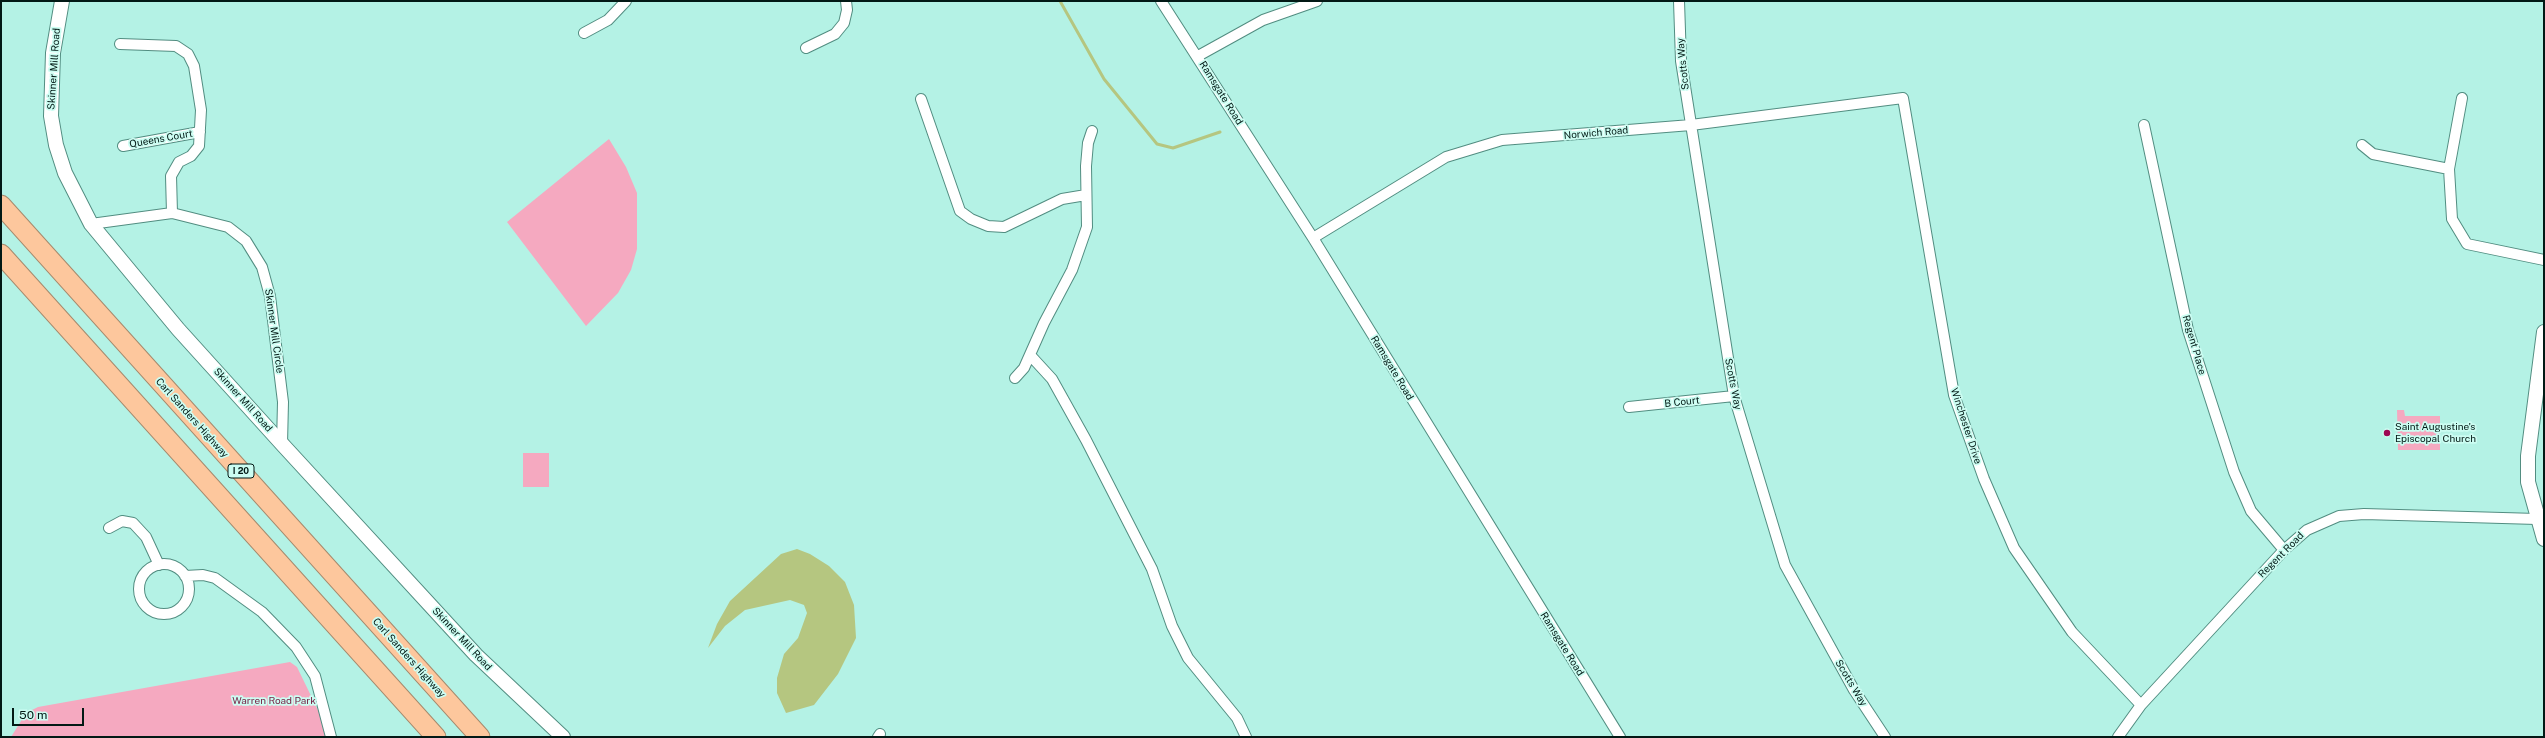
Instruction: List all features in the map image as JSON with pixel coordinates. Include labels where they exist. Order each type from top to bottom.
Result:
[{"type":"highway","name":"Carl Sanders Highway","points":[[1,205],[480,737]]},
{"type":"highway","points":[[1,254],[436,737]]},
{"type":"street","name":"Skinner Mill Road","points":[[62,1],[54,53],[51,116],[56,145],[65,173],[91,224],[178,329],[476,655],[563,737]]},
{"type":"street","points":[[584,33],[597,28],[608,20],[626,1]]},
{"type":"street","points":[[806,48],[835,34],[844,23],[847,10],[846,1]]},
{"type":"street","name":"Ramsgate Road","points":[[1161,1],[1198,56],[1313,238],[1620,737]]},
{"type":"street","points":[[1198,56],[1263,20],[1317,1]]},
{"type":"street","name":"Scotts Way","points":[[1679,1],[1681,61],[1734,396],[1785,565],[1854,690],[1885,737]]},
{"type":"street","points":[[120,44],[176,46],[188,54],[194,66],[201,110],[199,146],[191,156],[179,162],[171,176],[172,213]]},
{"type":"street","name":"Norwich Road","points":[[1313,238],[1446,157],[1502,140],[1691,125],[1903,98]]},
{"type":"street","name":"Winchester Drive","points":[[1903,98],[1954,396],[1984,479],[2014,548],[2072,632],[2141,705]]},
{"type":"street","points":[[2462,98],[2449,169],[2452,219],[2467,244],[2544,260]]},
{"type":"street","points":[[921,99],[960,211],[971,219],[988,226],[1004,227],[1057,201],[1086,195]]},
{"type":"street","name":"Regent Place","points":[[2144,125],[2188,330],[2234,472],[2251,511],[2284,550]]},
{"type":"street","points":[[1015,378],[1024,368],[1044,323],[1072,270],[1087,227],[1086,195],[1088,143],[1092,131]]},
{"type":"street","name":"Queens Court","points":[[123,146],[200,132]]},
{"type":"street","points":[[2362,146],[2373,154],[2449,169]]},
{"type":"street","name":"Skinner Mill Circle","points":[[91,224],[172,213],[228,227],[246,241],[262,267],[270,296],[283,402],[282,444]]},
{"type":"street","points":[[2544,332],[2528,456],[2528,482],[2537,519],[2544,539]]},
{"type":"street","points":[[1030,355],[1052,379],[1086,440],[1152,569],[1181,646],[1188,658],[1237,718],[1246,737]]},
{"type":"street","name":"B Court","points":[[1629,408],[1734,396]]},
{"type":"street","name":"Regent Road","points":[[2118,737],[2141,705],[2284,550],[2306,530],[2339,516],[2364,514],[2537,519]]},
{"type":"street","points":[[109,528],[122,521],[133,524],[146,537],[159,565]]},
{"type":"street","points":[[159,565],[176,567],[185,576],[189,592],[183,606],[172,613],[166,615],[150,611],[140,597],[139,584],[145,573],[159,565]]},
{"type":"street","points":[[185,576],[203,575],[215,578],[262,612],[296,647],[315,676],[332,737]]},
{"type":"green space","points":[[609,139],[626,167],[637,193],[637,249],[631,270],[618,293],[586,326],[507,222]]},
{"type":"green space","points":[[2397,410],[2404,410],[2405,416],[2440,416],[2440,450],[2398,450]]},
{"type":"green space","points":[[523,453],[549,453],[549,487],[523,487]]},
{"type":"green space","name":"Warren Road Park","points":[[290,662],[297,667],[331,737],[11,737],[26,713],[38,707]]},
{"type":"shaded area","points":[[797,549],[810,554],[829,566],[845,582],[854,605],[856,638],[838,674],[814,705],[786,713],[777,693],[777,678],[784,654],[798,638],[807,613],[804,605],[790,600],[745,610],[725,626],[708,648],[717,624],[730,601],[781,554]]},
{"type":"waterway","points":[[1060,1],[1104,79],[1157,144],[1173,148],[1220,132]]},
{"type":"place","name":"Saint Augustine's Episcopal Church","points":[[2387,433]]}]
